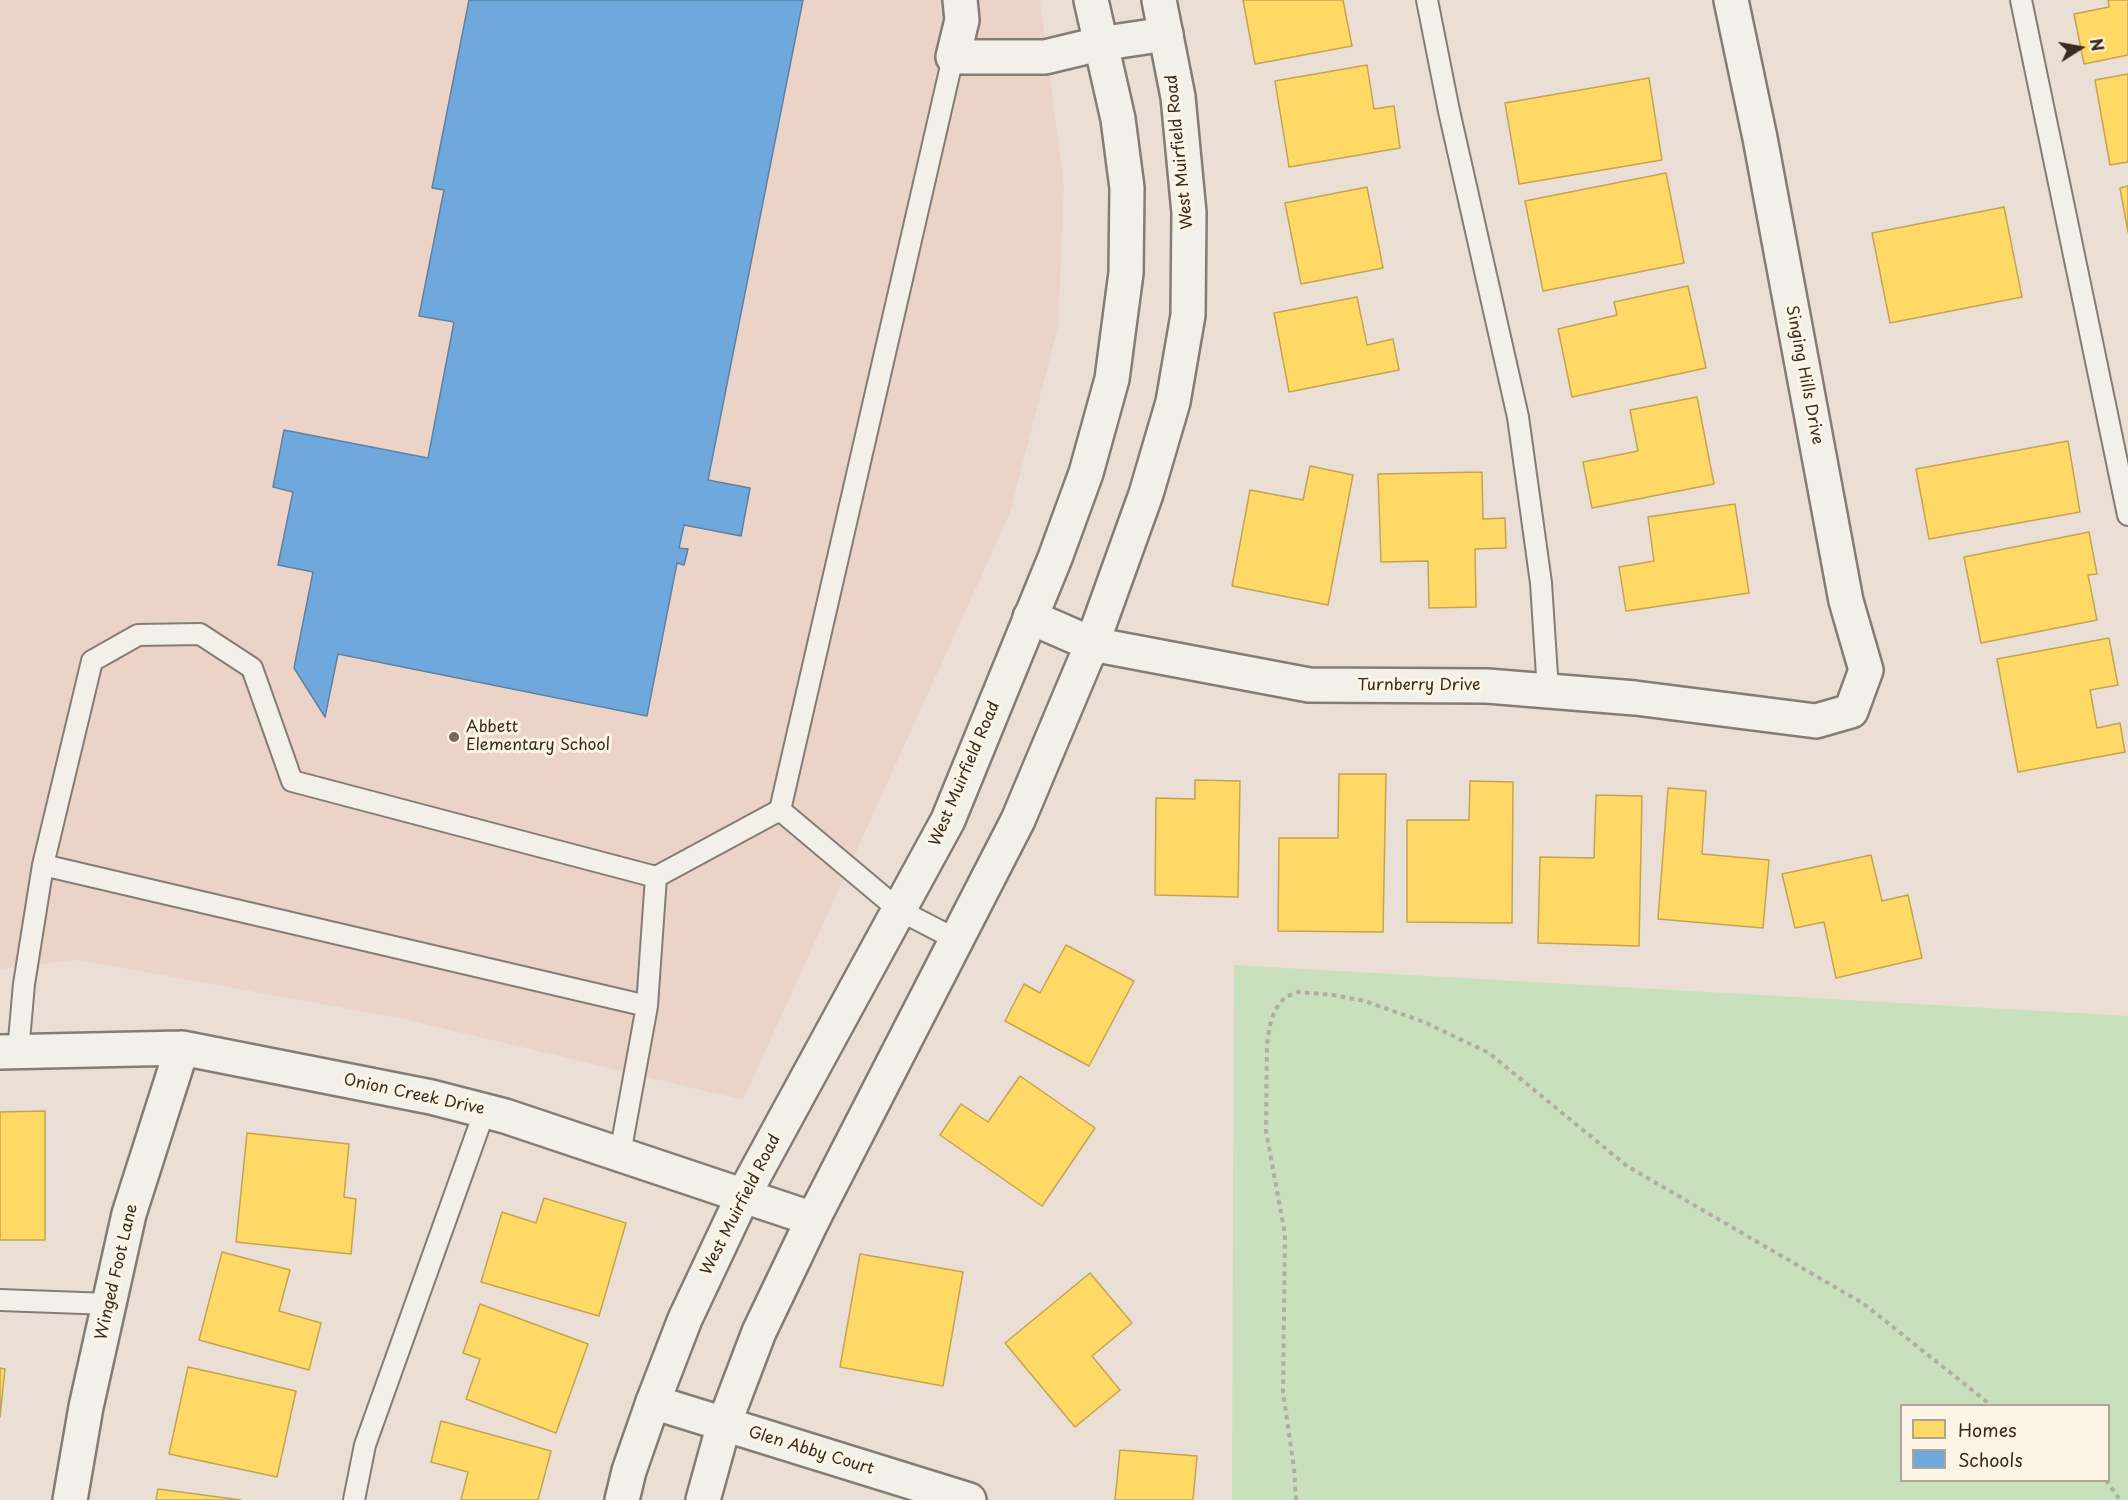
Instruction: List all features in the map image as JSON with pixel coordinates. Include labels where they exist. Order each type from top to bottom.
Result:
[{"type":"street","points":[[960,0],[962,20],[953,57],[1045,57],[1100,44],[1166,34]]},
{"type":"street","name":"West Muirfield Road","points":[[622,1500],[629,1471],[653,1402],[685,1319],[743,1196],[948,820],[1086,473],[1112,379],[1126,273],[1127,188],[1118,119],[1091,0]]},
{"type":"street","name":"West Muirfield Road","points":[[703,1500],[724,1424],[759,1332],[813,1219],[1018,820],[1092,644],[1146,494],[1173,402],[1188,315],[1189,213],[1178,97],[1159,0]]},
{"type":"street","name":"Singing Hills Drive","points":[[1731,0],[1763,149],[1846,601],[1866,670],[1851,711],[1815,721]]},
{"type":"street","name":"Turnberry Drive","points":[[1030,617],[1092,644],[1309,685],[1487,686],[1635,698],[1815,721]]},
{"type":"street","name":"Onion Creek Drive","points":[[9,1052],[182,1048],[431,1097],[485,1110],[813,1219]]},
{"type":"street","name":"Winged Foot Lane","points":[[70,1500],[86,1407],[129,1214],[182,1048]]},
{"type":"street","name":"Glen Abby Court","points":[[653,1402],[969,1500]]},
{"type":"lane","points":[[1427,0],[1449,111],[1518,417],[1540,584],[1548,691]]},
{"type":"lane","points":[[2020,0],[2128,515]]},
{"type":"lane","points":[[9,1052],[24,984],[43,865],[92,661],[138,635],[200,634],[252,668],[292,781],[656,877],[780,810],[953,57]]},
{"type":"lane","points":[[780,810],[899,910],[957,940]]},
{"type":"lane","points":[[43,865],[647,1006]]},
{"type":"lane","points":[[620,1155],[647,1006],[656,877]]},
{"type":"lane","points":[[354,1500],[365,1445],[485,1110]]},
{"type":"lane","points":[[0,1300],[109,1304]]},
{"type":"path","points":[[1296,1500],[1294,1468],[1283,1392],[1285,1234],[1266,1131],[1267,1044],[1270,1025],[1275,1010],[1285,997],[1299,992],[1365,1001],[1424,1022],[1489,1053],[1627,1166],[1864,1304],[1989,1404]]},
{"type":"path","points":[[2107,1482],[2120,1500]]},
{"type":"shaded area","name":"Abbett Elementary School","points":[[0,0],[1040,0],[1064,186],[1058,326],[1010,513],[743,1100],[404,1019],[79,960],[0,969]]},
{"type":"green space","points":[[1234,965],[2128,1016],[2128,1500],[1232,1500]]},
{"type":"building: Homes","points":[[1243,0],[1343,0],[1352,46],[1255,64]]},
{"type":"building: Homes","points":[[2108,0],[2128,0],[2128,55],[2084,64],[2074,14],[2109,7]]},
{"type":"building: Homes","points":[[1367,65],[1374,109],[1394,106],[1400,148],[1289,167],[1275,81]]},
{"type":"building: Homes","points":[[2128,74],[2128,162],[2110,165],[2095,80]]},
{"type":"building: Homes","points":[[1649,78],[1662,160],[1519,184],[1505,103]]},
{"type":"building: Homes","points":[[1666,173],[1684,263],[1543,291],[1525,201]]},
{"type":"building: Homes","points":[[2128,186],[2128,232],[2120,188]]},
{"type":"building: Homes","points":[[1367,187],[1383,268],[1301,284],[1285,203]]},
{"type":"building: Homes","points":[[2004,207],[2022,297],[1890,323],[1872,233]]},
{"type":"building: Homes","points":[[1688,286],[1706,368],[1572,397],[1558,329],[1617,315],[1614,302]]},
{"type":"building: Homes","points":[[1357,297],[1367,345],[1393,339],[1399,370],[1289,392],[1274,313]]},
{"type":"building: Homes","points":[[1697,397],[1714,484],[1592,508],[1583,462],[1638,451],[1630,410]]},
{"type":"building: Homes","points":[[2068,441],[2080,512],[1929,539],[1916,469]]},
{"type":"building: Homes","points":[[1310,466],[1353,475],[1328,605],[1232,586],[1250,490],[1303,500]]},
{"type":"building: Homes","points":[[1482,472],[1483,519],[1505,518],[1506,548],[1475,549],[1476,607],[1429,608],[1428,561],[1381,562],[1378,474]]},
{"type":"building: Homes","points":[[1735,504],[1749,593],[1626,611],[1619,567],[1654,561],[1648,517]]},
{"type":"building: Homes","points":[[2089,532],[2097,574],[2088,575],[2097,620],[1981,643],[1964,557]]},
{"type":"building: Homes","points":[[2109,638],[2118,685],[2090,690],[2097,728],[2120,723],[2125,752],[2018,772],[1997,659]]},
{"type":"building: Homes","points":[[1339,774],[1386,774],[1383,932],[1278,931],[1279,838],[1338,838]]},
{"type":"building: Homes","points":[[1195,780],[1240,781],[1238,897],[1155,895],[1156,798],[1195,799]]},
{"type":"building: Homes","points":[[1470,781],[1513,782],[1512,923],[1407,922],[1407,820],[1469,820]]},
{"type":"building: Homes","points":[[1668,788],[1706,791],[1702,854],[1769,860],[1763,928],[1658,919]]},
{"type":"building: Homes","points":[[1596,795],[1642,796],[1639,946],[1538,943],[1540,857],[1594,858]]},
{"type":"building: Homes","points":[[1871,855],[1882,901],[1908,895],[1922,958],[1836,978],[1824,922],[1795,928],[1782,874]]},
{"type":"building: Homes","points":[[1066,945],[1134,981],[1089,1066],[1005,1021],[1024,984],[1040,993]]},
{"type":"building: Homes","points":[[1020,1076],[1095,1128],[1042,1206],[940,1135],[961,1104],[988,1122]]},
{"type":"building: Homes","points":[[45,1111],[45,1240],[0,1240],[0,1112]]},
{"type":"building: Homes","points":[[247,1133],[349,1144],[344,1197],[356,1199],[351,1254],[236,1242]]},
{"type":"building: Homes","points":[[544,1198],[626,1223],[599,1316],[481,1282],[502,1212],[536,1223]]},
{"type":"building: Homes","points":[[222,1252],[290,1270],[279,1311],[321,1323],[309,1370],[199,1340]]},
{"type":"building: Homes","points":[[860,1254],[963,1272],[943,1386],[840,1367]]},
{"type":"building: Homes","points":[[1090,1273],[1132,1323],[1092,1356],[1120,1390],[1075,1427],[1005,1343]]},
{"type":"building: Homes","points":[[480,1304],[588,1344],[556,1433],[466,1399],[480,1359],[463,1353]]},
{"type":"building: Homes","points":[[188,1367],[296,1391],[277,1477],[169,1454]]},
{"type":"building: Homes","points":[[0,1368],[5,1369],[0,1417]]},
{"type":"building: Homes","points":[[441,1421],[551,1451],[538,1500],[461,1500],[468,1472],[431,1462]]},
{"type":"building: Homes","points":[[1120,1450],[1197,1456],[1193,1500],[1115,1500]]},
{"type":"building: Homes","points":[[158,1489],[241,1500],[156,1500]]},
{"type":"building: Schools","points":[[469,0],[803,0],[708,480],[750,488],[741,536],[684,525],[679,548],[688,549],[684,565],[677,563],[647,716],[338,654],[325,717],[294,668],[313,572],[278,565],[293,492],[273,487],[284,430],[428,458],[454,322],[419,316],[444,190],[432,188]]},
{"type":"place","name":"Abbett Elementary School","points":[[454,737]]}]
